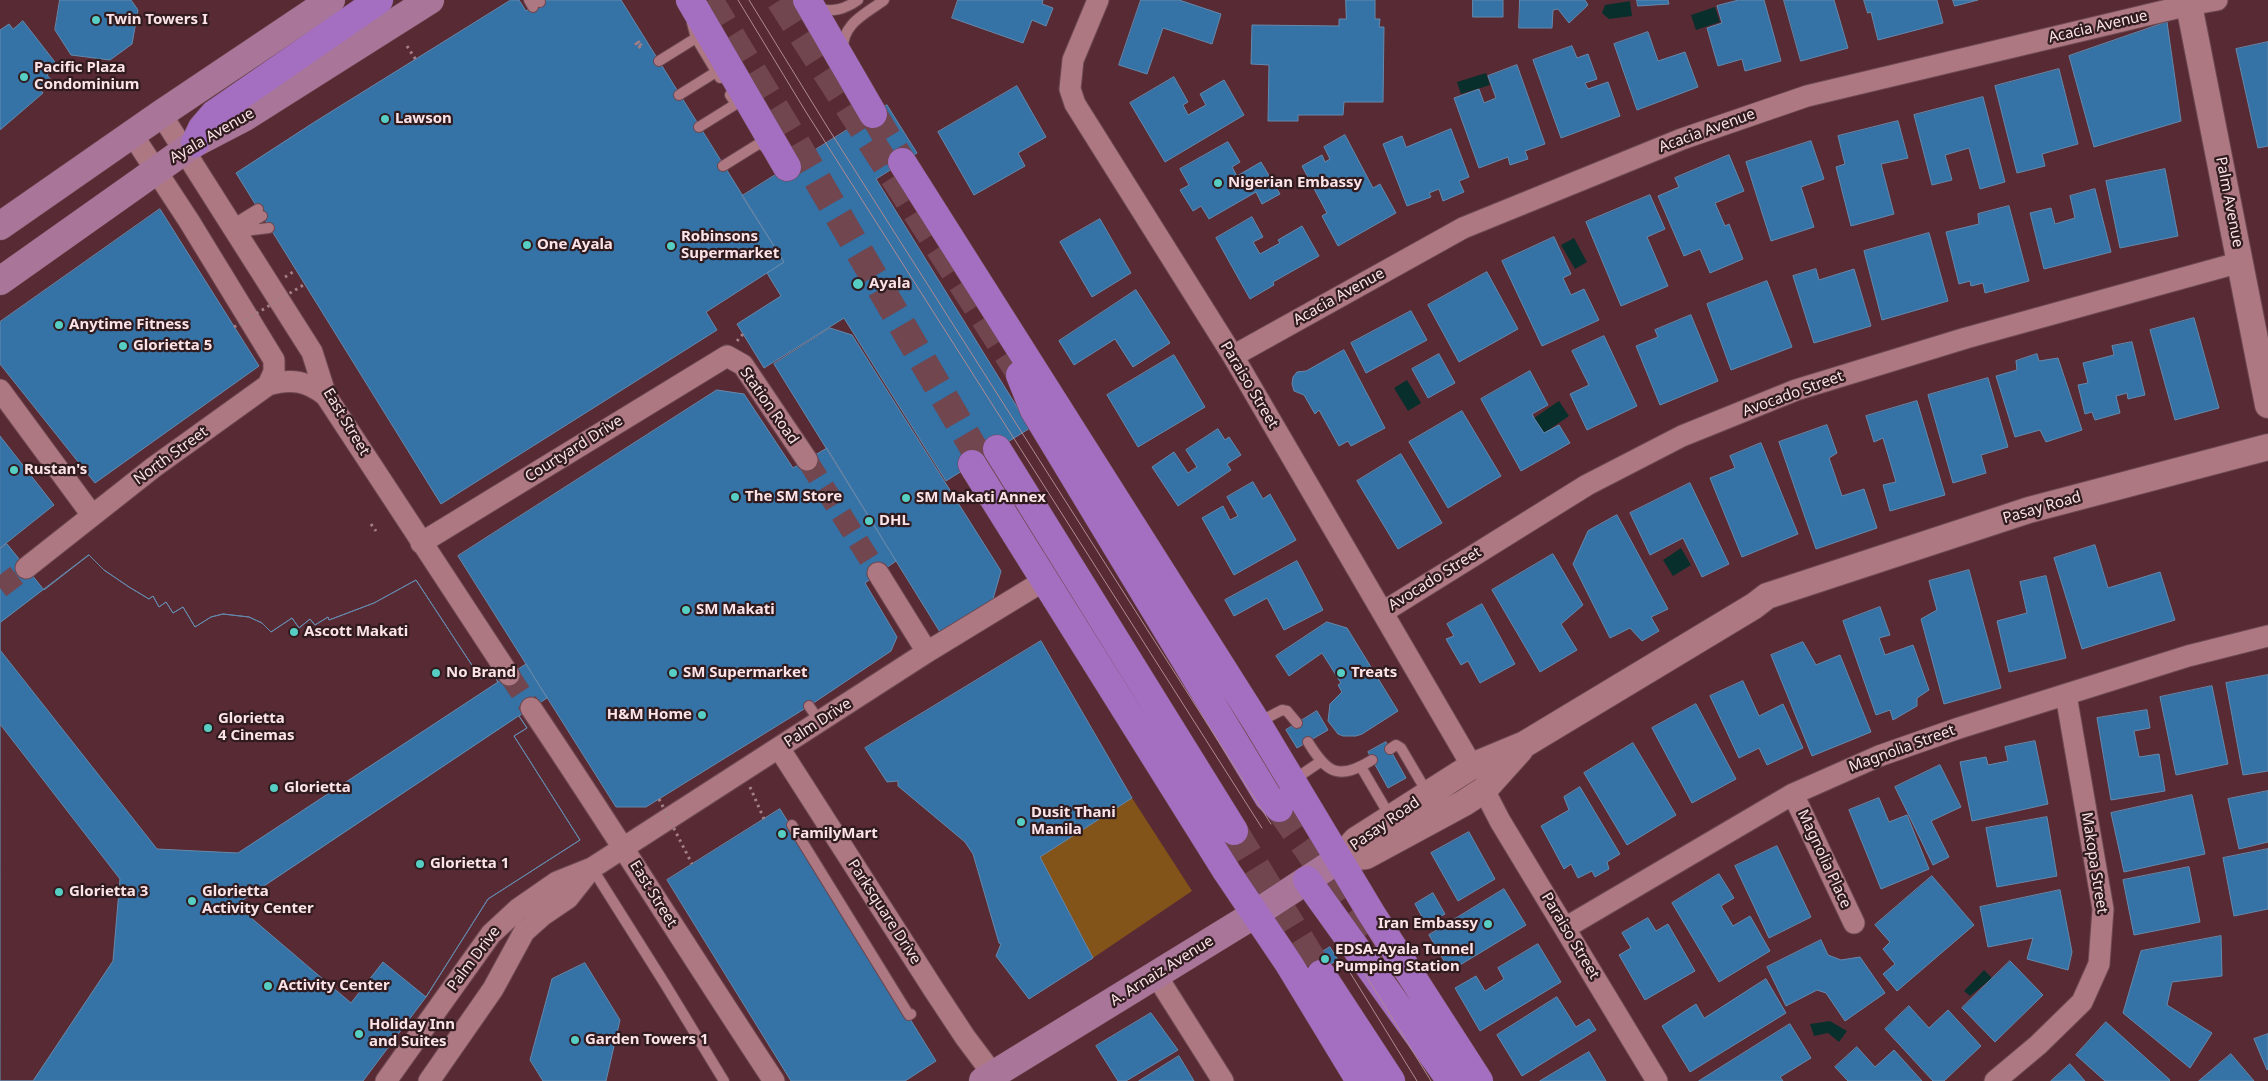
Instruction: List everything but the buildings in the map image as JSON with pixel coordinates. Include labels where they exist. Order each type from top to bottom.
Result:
[{"type":"highway","points":[[190,146],[214,114],[379,0]]},
{"type":"highway","points":[[690,0],[787,167]]},
{"type":"highway","points":[[808,3],[873,114]]},
{"type":"highway","points":[[902,162],[1256,724],[1371,914],[1479,1081]]},
{"type":"highway","points":[[995,310],[1034,410],[1268,797],[1279,808]]},
{"type":"highway","points":[[997,449],[1234,831]]},
{"type":"highway","points":[[972,464],[1255,914],[1364,1076]]},
{"type":"highway","points":[[1307,880],[1451,1081]]},
{"type":"highway","points":[[1321,974],[1391,1081]]},
{"type":"main road","name":"Ayala Avenue","points":[[0,281],[190,146],[245,117],[430,0]]},
{"type":"main road","points":[[0,226],[316,4]]},
{"type":"main road","name":"A. Arnaiz Avenue","points":[[991,1079],[1255,914],[1339,859]]},
{"type":"street","name":"Paraiso Street","points":[[1098,0],[1073,60],[1070,89],[1075,104],[1233,356],[1472,766]]},
{"type":"street","name":"Acacia Avenue","points":[[1233,356],[1463,228],[1682,139],[1807,96],[2189,2],[2217,0]]},
{"type":"street","name":"Palm Avenue","points":[[2189,2],[2268,405]]},
{"type":"street","name":"East Street","points":[[161,114],[190,146],[234,229],[312,352],[326,396],[509,675]]},
{"type":"street","points":[[132,134],[274,360],[274,372],[268,385]]},
{"type":"street","name":"Avocado Street","points":[[1382,612],[1587,485],[1682,436],[1796,390],[1966,338],[2241,262]]},
{"type":"street","name":"Station Road","points":[[732,349],[807,460]]},
{"type":"street","name":"Courtyard Drive","points":[[421,543],[732,349]]},
{"type":"street","name":"North Street","points":[[26,568],[92,515],[268,385],[283,380],[300,381],[314,386],[326,396]]},
{"type":"street","points":[[0,390],[92,515]]},
{"type":"street","name":"Pasay Road","points":[[1339,859],[1356,840],[1472,766],[1525,744],[1754,606],[1770,604],[1807,588],[1819,580],[2029,510],[2268,447]]},
{"type":"street","points":[[878,573],[927,652]]},
{"type":"street","name":"Palm Drive","points":[[386,1081],[491,934],[518,908],[558,882],[592,868],[779,748],[814,714],[927,652],[1045,580]]},
{"type":"street","name":"Magnolia Street","points":[[1565,928],[1793,794],[1878,756],[1959,728],[2188,656],[2268,636]]},
{"type":"street","name":"Makopa Street","points":[[1995,1081],[2038,1045],[2082,1002],[2099,964],[2103,909],[2066,695]]},
{"type":"street","name":"East Street","points":[[531,708],[624,848],[667,918],[774,1081]]},
{"type":"street","name":"Pasay Road","points":[[1339,859],[1366,856],[1464,803],[1484,790],[1525,744]]},
{"type":"street","name":"Parksquare Drive","points":[[779,748],[991,1079]]},
{"type":"street","name":"Paraiso Street","points":[[1484,790],[1657,1081]]},
{"type":"street","name":"Magnolia Place","points":[[1793,794],[1854,923]]},
{"type":"street","name":"Palm Drive","points":[[429,1081],[493,989],[524,932],[543,915],[568,898],[592,868]]},
{"type":"street","points":[[463,972],[493,989]]},
{"type":"street","points":[[1156,975],[1223,1081]]},
{"type":"lane","points":[[686,0],[696,38],[736,104],[699,127]]},
{"type":"lane","points":[[808,3],[825,10],[840,11],[858,0]]},
{"type":"lane","points":[[843,63],[842,44],[848,26],[884,0]]},
{"type":"lane","points":[[659,61],[696,38]]},
{"type":"lane","points":[[680,95],[716,72]]},
{"type":"lane","points":[[723,166],[760,143],[787,167]]},
{"type":"lane","points":[[234,229],[260,213]]},
{"type":"lane","points":[[234,229],[270,228]]},
{"type":"lane","points":[[1256,724],[1282,710],[1290,714],[1297,723]]},
{"type":"lane","points":[[1308,742],[1320,762],[1328,768],[1338,771],[1353,771],[1372,760]]},
{"type":"lane","points":[[1390,749],[1396,745],[1401,748],[1428,794]]},
{"type":"lane","points":[[1292,782],[1320,762]]},
{"type":"lane","points":[[1361,767],[1392,818]]},
{"type":"lane","points":[[792,825],[910,1014]]},
{"type":"lane","points":[[592,868],[724,1081]]},
{"type":"path","points":[[638,41],[641,46],[638,48],[636,44],[638,42],[642,47]]},
{"type":"path","points":[[407,46],[416,60]]},
{"type":"path","points":[[234,327],[305,284]]},
{"type":"path","points":[[732,349],[743,334]]},
{"type":"path","points":[[372,524],[376,531]]},
{"type":"path","points":[[743,771],[764,819]]},
{"type":"path","points":[[659,799],[692,864]]},
{"type":"shaded area","points":[[1132,798],[1192,891],[1093,958],[1040,857]]},
{"type":"water","points":[[1630,1],[1632,16],[1609,19],[1602,13],[1605,5]]},
{"type":"water","points":[[1715,7],[1720,22],[1696,30],[1691,15]]},
{"type":"water","points":[[1486,73],[1490,85],[1461,94],[1457,82]]},
{"type":"water","points":[[1574,238],[1587,262],[1575,269],[1561,245]]},
{"type":"water","points":[[1407,380],[1421,403],[1408,411],[1394,388]]},
{"type":"water","points":[[1559,401],[1569,416],[1544,433],[1534,418]]},
{"type":"water","points":[[1681,548],[1691,565],[1673,576],[1663,560]]},
{"type":"water","points":[[1984,970],[1992,978],[1970,996],[1964,991]]},
{"type":"water","points":[[1830,1021],[1847,1031],[1839,1042],[1828,1033],[1814,1036],[1810,1024]]},
{"type":"tunnel","points":[[709,0],[796,143],[994,483]]},
{"type":"tunnel","points":[[780,0],[1032,392]]},
{"type":"tunnel","points":[[873,114],[902,162]]},
{"type":"tunnel","points":[[807,460],[878,573]]},
{"type":"tunnel","points":[[0,588],[26,568]]},
{"type":"tunnel","points":[[509,675],[531,708]]},
{"type":"tunnel","points":[[1279,808],[1383,957]]},
{"type":"tunnel","points":[[1234,831],[1321,974]]},
{"type":"tunnel","points":[[1391,970],[1437,1041]]},
{"type":"tram line","points":[[738,0],[806,112],[1262,828]]},
{"type":"tram line","points":[[749,0],[828,128],[1271,824]]},
{"type":"tram line","points":[[1357,961],[1431,1081]]},
{"type":"tram line","points":[[1346,966],[1417,1081]]},
{"type":"place","name":"Twin Towers I","points":[[96,20]]},
{"type":"place","name":"Pacific Plaza Condominium","points":[[24,77]]},
{"type":"place","name":"Lawson","points":[[385,119]]},
{"type":"place","name":"Nigerian Embassy","points":[[1218,183]]},
{"type":"place","name":"One Ayala","points":[[527,245]]},
{"type":"place","name":"Robinsons Supermarket","points":[[671,246]]},
{"type":"place","name":"Ayala","points":[[858,284]]},
{"type":"place","name":"Anytime Fitness","points":[[59,325]]},
{"type":"place","name":"Glorietta 5","points":[[123,346]]},
{"type":"place","name":"Rustan's","points":[[14,470]]},
{"type":"place","name":"The SM Store","points":[[735,497]]},
{"type":"place","name":"SM Makati Annex","points":[[906,498]]},
{"type":"place","name":"DHL","points":[[869,521]]},
{"type":"place","name":"SM Makati","points":[[686,610]]},
{"type":"place","name":"Ascott Makati","points":[[294,632]]},
{"type":"place","name":"No Brand","points":[[436,673]]},
{"type":"place","name":"SM Supermarket","points":[[673,673]]},
{"type":"place","name":"Treats","points":[[1341,673]]},
{"type":"place","name":"H&M Home","points":[[702,715]]},
{"type":"place","name":"Glorietta 4 Cinemas","points":[[208,728]]},
{"type":"place","name":"Glorietta","points":[[274,788]]},
{"type":"place","name":"Dusit Thani Manila","points":[[1021,822]]},
{"type":"place","name":"FamilyMart","points":[[782,834]]},
{"type":"place","name":"Glorietta 1","points":[[420,864]]},
{"type":"place","name":"Glorietta 3","points":[[59,892]]},
{"type":"place","name":"Glorietta Activity Center","points":[[192,901]]},
{"type":"place","name":"Iran Embassy","points":[[1488,924]]},
{"type":"place","name":"EDSA-Ayala Tunnel Pumping Station","points":[[1325,959]]},
{"type":"place","name":"Activity Center","points":[[268,986]]},
{"type":"place","name":"Holiday Inn and Suites","points":[[359,1034]]},
{"type":"place","name":"Garden Towers 1","points":[[575,1040]]}]
